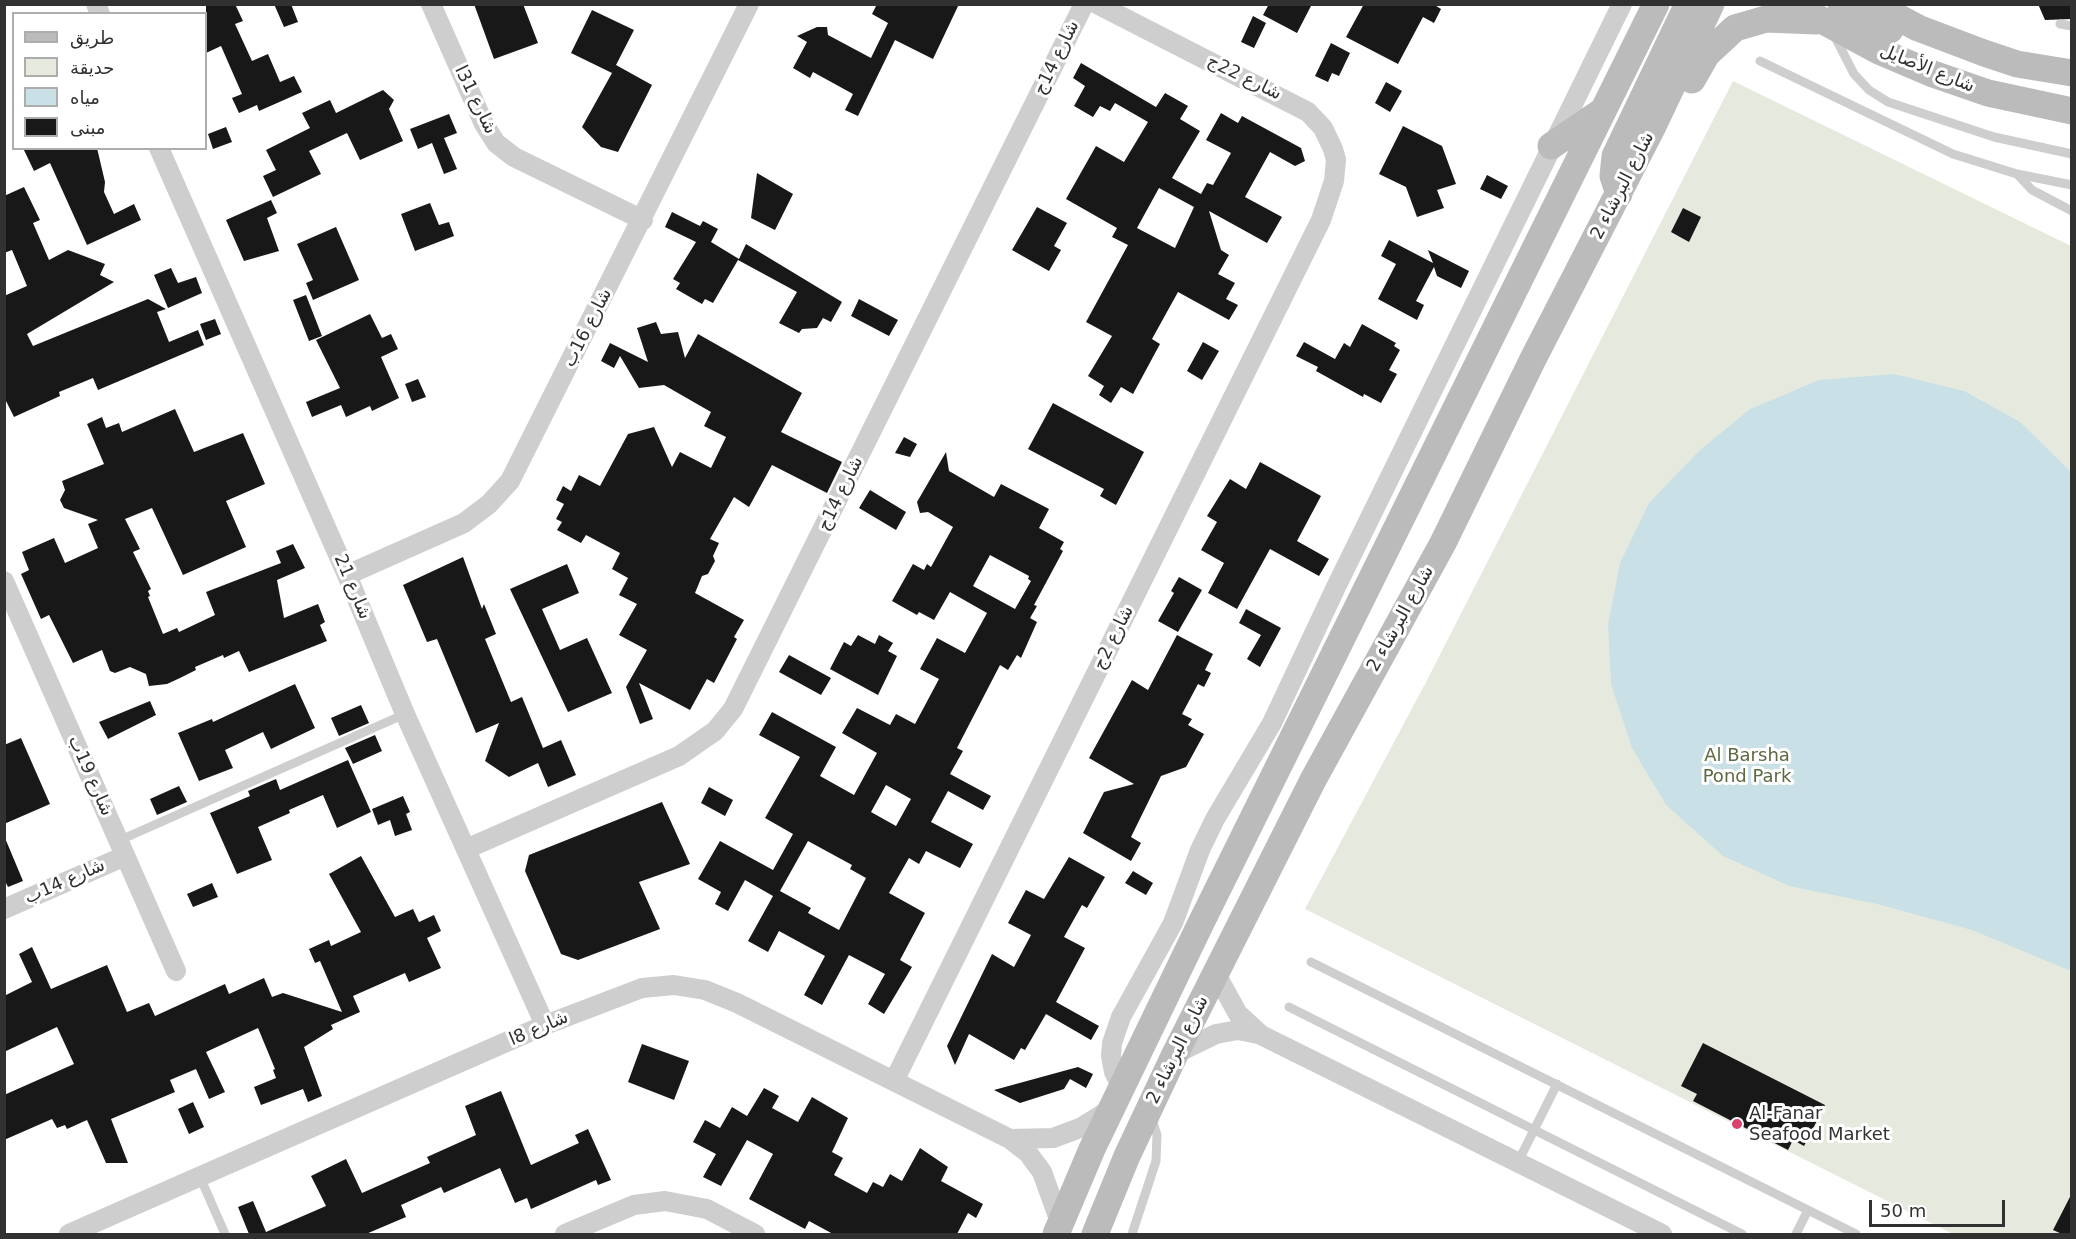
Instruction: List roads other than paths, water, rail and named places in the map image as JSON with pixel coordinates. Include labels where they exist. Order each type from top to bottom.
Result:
[{"type":"street","name":"شارع 31ا","points":[[430,4],[484,124],[496,143],[514,157],[643,220]]},
{"type":"street","name":"شارع 16ب","points":[[348,575],[464,523],[489,504],[510,481],[643,220],[749,4]]},
{"type":"street","name":"شارع 14ج","points":[[466,849],[679,756],[709,736],[733,709],[1084,4]]},
{"type":"street","name":"شارع 22ج","points":[[1097,4],[1308,112],[1323,128],[1333,149],[1336,171],[1330,195]]},
{"type":"street","points":[[1116,1098],[1111,1056],[1118,1023],[1173,923],[1200,850],[1215,819],[1272,723],[1622,4]]},
{"type":"street","points":[[1640,36],[1643,4]]},
{"type":"street","name":"شارع البرشاء 2","points":[[1058,1228],[1116,1098],[1656,4]]},
{"type":"street","points":[[1619,194],[1613,176],[1615,156],[1688,4]]},
{"type":"street","name":"شارع البرشاء 2","points":[[1095,1234],[1148,1110],[1175,1054],[1313,780],[1443,543],[1533,359],[1653,126],[1711,4]]},
{"type":"street","name":"شارع الأصايل","points":[[1792,4],[1831,16],[1879,51],[1933,74],[1988,93],[2072,111]]},
{"type":"street","name":"شارع الأصايل","points":[[1873,4],[2017,64],[2072,73]]},
{"type":"street","points":[[1653,126],[1686,92],[1715,44],[1735,27],[1766,19],[1831,16],[1947,60],[1975,67],[2017,64]]},
{"type":"street","points":[[1551,146],[1602,111]]},
{"type":"street","name":"شارع 21","points":[[160,150],[348,575],[405,714],[545,1025]]},
{"type":"street","name":"شارع 2ج","points":[[894,1081],[1321,220],[1330,195]]},
{"type":"street","name":"شارع 19ب","points":[[4,581],[176,971]]},
{"type":"street","name":"شارع 14ب","points":[[4,909],[122,848]]},
{"type":"street","points":[[1216,974],[1238,1014],[1261,1035]]},
{"type":"street","name":"شارع 8ا","points":[[69,1234],[545,1025],[642,988],[658,986],[690,987],[737,1003],[1010,1140],[1028,1153],[1042,1172],[1058,1228]]},
{"type":"street","points":[[1175,1054],[1216,1034],[1238,1030],[1261,1035],[1662,1234]]},
{"type":"street","name":"شارع 8ا","points":[[1010,1140],[1053,1138],[1080,1128],[1116,1098]]},
{"type":"street","points":[[565,1234],[622,1209],[665,1201],[707,1209],[755,1234]]},
{"type":"lane","points":[[1831,16],[1854,74],[1869,90],[1888,102],[1994,137],[2072,154]]},
{"type":"lane","points":[[2060,24],[2072,26]]},
{"type":"lane","points":[[1760,61],[1922,141],[2017,174],[2072,185]]},
{"type":"lane","points":[[2017,174],[2032,190],[2072,211]]},
{"type":"lane","points":[[122,848],[405,714]]},
{"type":"lane","points":[[1311,962],[1856,1234]]},
{"type":"lane","points":[[1289,1007],[1742,1234]]},
{"type":"lane","points":[[1517,1164],[1557,1084]]},
{"type":"lane","points":[[1132,1234],[1156,1161],[1157,1135],[1148,1110]]},
{"type":"lane","points":[[200,1177],[225,1234]]},
{"type":"lane","points":[[1796,1234],[1808,1210]]},
{"type":"water","points":[[1894,374],[1964,391],[2020,422],[2071,472],[2071,971],[1972,930],[1877,904],[1789,886],[1723,856],[1666,805],[1632,748],[1611,684],[1608,625],[1620,563],[1649,503],[1700,450],[1750,409],[1819,380]]},
{"type":"place","name":"Al-Fanar Seafood Market","points":[[1737,1124]]},
{"type":"park label","name":"Al Barsha Pond Park","points":[[1747,766]]}]
